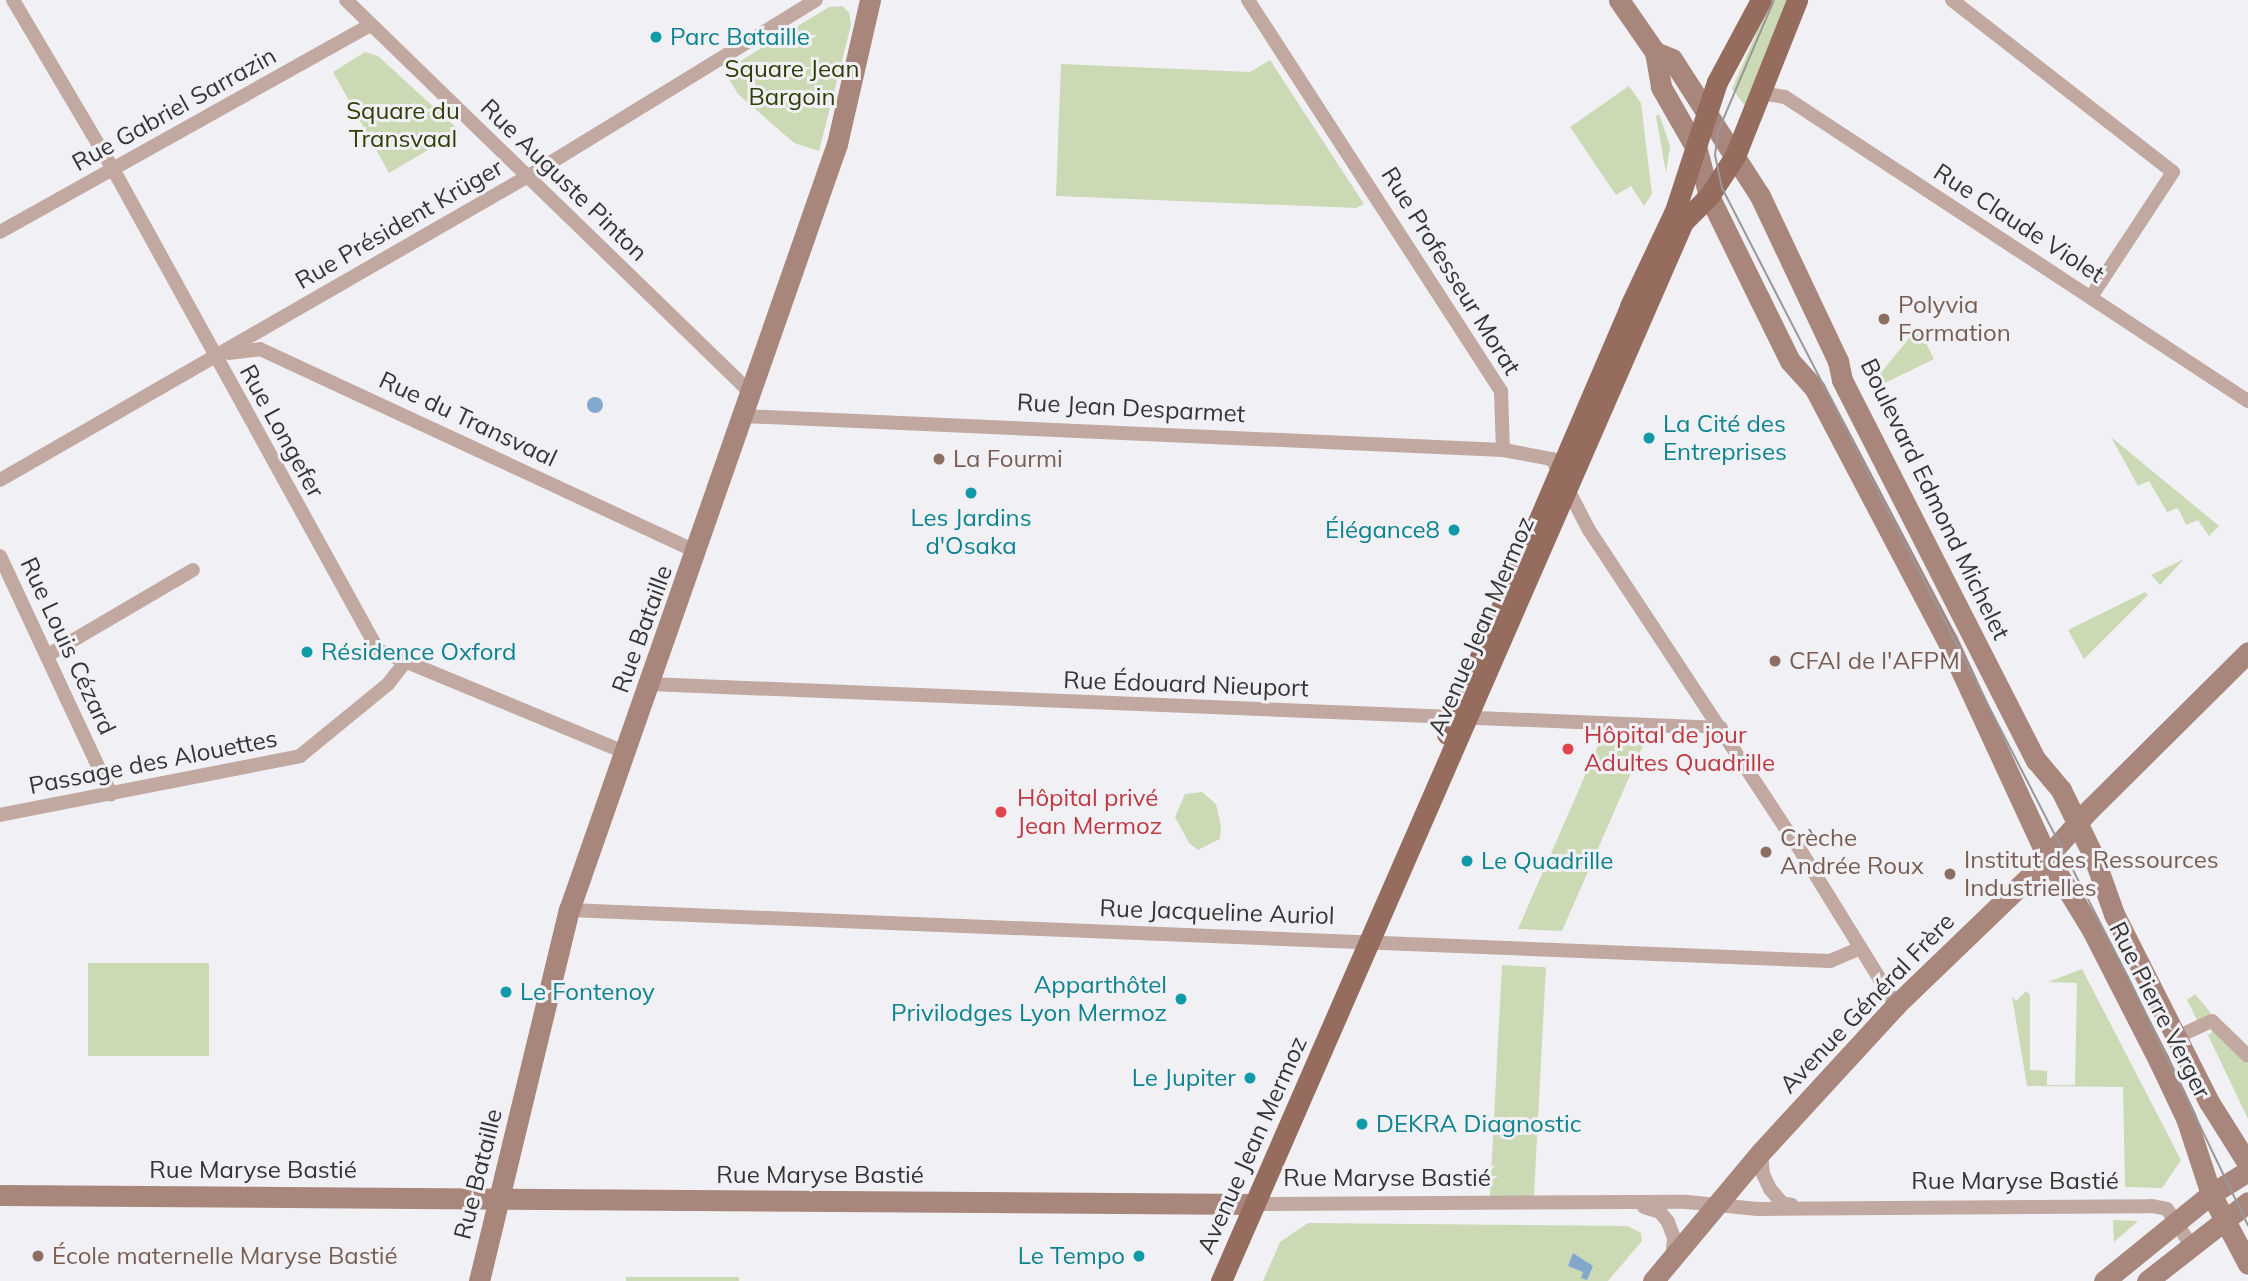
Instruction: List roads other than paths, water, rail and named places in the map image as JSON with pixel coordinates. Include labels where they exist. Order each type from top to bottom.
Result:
[{"type":"main road","name":"Avenue Jean Mermoz","points":[[1209,1281],[1249,1204],[1462,718],[1675,211],[1697,150],[1706,112],[1760,0]]},
{"type":"main road","name":"Avenue Jean Mermoz","points":[[1564,480],[1683,222],[1709,196],[1735,156],[1797,0]]},
{"type":"main road","name":"Avenue Jean Mermoz","points":[[1222,1281],[1249,1204]]},
{"type":"street","name":"Rue Longefer","points":[[13,0],[113,169],[378,650],[626,753]]},
{"type":"street","name":"Rue Auguste Pinton","points":[[346,0],[752,391]]},
{"type":"street","name":"Rue Président Krüger","points":[[0,480],[528,176],[816,0]]},
{"type":"street","name":"Rue Bataille","points":[[480,1281],[569,910],[750,415],[752,391],[837,144],[870,0]]},
{"type":"street","name":"Rue Professeur Morat","points":[[1248,0],[1501,391],[1503,450]]},
{"type":"street","points":[[1619,0],[1655,52],[1661,87],[1697,150],[1709,196],[1790,361],[1815,389],[1941,628],[2047,856]]},
{"type":"street","points":[[1952,0],[2173,172],[2091,297]]},
{"type":"street","name":"Rue Gabriel Sarrazin","points":[[0,232],[371,25]]},
{"type":"street","name":"Boulevard Edmond Michelet","points":[[1655,52],[1672,59],[1760,196],[1838,361],[1842,380],[2036,760],[2061,790],[2078,824]]},
{"type":"street","name":"Rue Claude Violet","points":[[1760,93],[1785,97],[2248,401]]},
{"type":"street","name":"Rue du Transvaal","points":[[215,357],[260,349],[698,552]]},
{"type":"street","name":"Rue Jean Desparmet","points":[[750,415],[1503,450]]},
{"type":"street","points":[[1503,450],[1539,454],[1552,459],[1589,530],[1721,728],[1896,1005]]},
{"type":"street","name":"Rue Louis Cézard","points":[[0,555],[111,794]]},
{"type":"street","points":[[48,655],[193,570]]},
{"type":"street","name":"Avenue Général Frère","points":[[1653,1281],[1761,1152],[1896,1005],[2248,652]]},
{"type":"street","name":"Passage des Alouettes","points":[[0,816],[300,756],[388,684],[405,662]]},
{"type":"street","name":"Rue Édouard Nieuport","points":[[650,684],[1721,728]]},
{"type":"street","name":"Rue Pierre Verger","points":[[2078,824],[2114,914],[2209,1102],[2248,1164]]},
{"type":"street","name":"Rue Pierre Verger","points":[[2047,856],[2091,928],[2159,1061],[2186,1118],[2211,1194],[2248,1264]]},
{"type":"street","name":"Rue Jacqueline Auriol","points":[[569,910],[1830,961],[1860,948]]},
{"type":"street","name":"Rue Pierre Verger","points":[[2177,1037],[2212,1021],[2248,1056]]},
{"type":"street","name":"Rue Maryse Bastié","points":[[1761,1152],[1763,1174],[1782,1203],[1821,1208]]},
{"type":"street","points":[[2104,1281],[2211,1194],[2248,1171]]},
{"type":"street","name":"Rue Maryse Bastié","points":[[0,1195],[1249,1204],[1640,1205],[1687,1202],[1714,1208],[2152,1206],[2167,1209],[2192,1244]]},
{"type":"street","points":[[2147,1281],[2225,1217],[2248,1202]]},
{"type":"street","points":[[1640,1205],[1660,1212],[1668,1223],[1674,1238],[1672,1260]]},
{"type":"water","points":[[595,397],[601,399],[601,411],[595,413],[589,411],[587,405],[589,399]]},
{"type":"water","points":[[1573,1253],[1593,1266],[1587,1280],[1581,1278],[1583,1272],[1568,1266]]},
{"type":"tram line","points":[[1774,0],[1718,131],[1715,155],[1722,188],[2128,977],[2248,1225]]},
{"type":"place","name":"Parc Bataille","points":[[656,37]]},
{"type":"place","name":"Polyvia Formation","points":[[1884,319]]},
{"type":"place","name":"La Cité des Entreprises","points":[[1649,438]]},
{"type":"place","name":"La Fourmi","points":[[939,459]]},
{"type":"place","name":"Les Jardins d'Osaka","points":[[971,493]]},
{"type":"place","name":"Élégance8","points":[[1454,530]]},
{"type":"place","name":"Résidence Oxford","points":[[307,652]]},
{"type":"place","name":"CFAI de l'AFPM","points":[[1775,661]]},
{"type":"place","name":"Hôpital de jour Adultes Quadrille","points":[[1568,749]]},
{"type":"place","name":"Hôpital privé Jean Mermoz","points":[[1001,812]]},
{"type":"place","name":"Crèche Andrée Roux","points":[[1766,852]]},
{"type":"place","name":"Le Quadrille","points":[[1467,861]]},
{"type":"place","name":"Institut des Ressources Industrielles","points":[[1950,874]]},
{"type":"place","name":"Le Fontenoy","points":[[506,992]]},
{"type":"place","name":"Apparthôtel Privilodges Lyon Mermoz","points":[[1181,999]]},
{"type":"place","name":"Le Jupiter","points":[[1250,1078]]},
{"type":"place","name":"DEKRA Diagnostic","points":[[1362,1124]]},
{"type":"place","name":"École maternelle Maryse Bastié","points":[[38,1256]]},
{"type":"place","name":"Le Tempo","points":[[1139,1256]]},
{"type":"park label","name":"Square Jean Bargoin","points":[[792,83]]},
{"type":"park label","name":"Square du Transvaal","points":[[403,125]]}]
